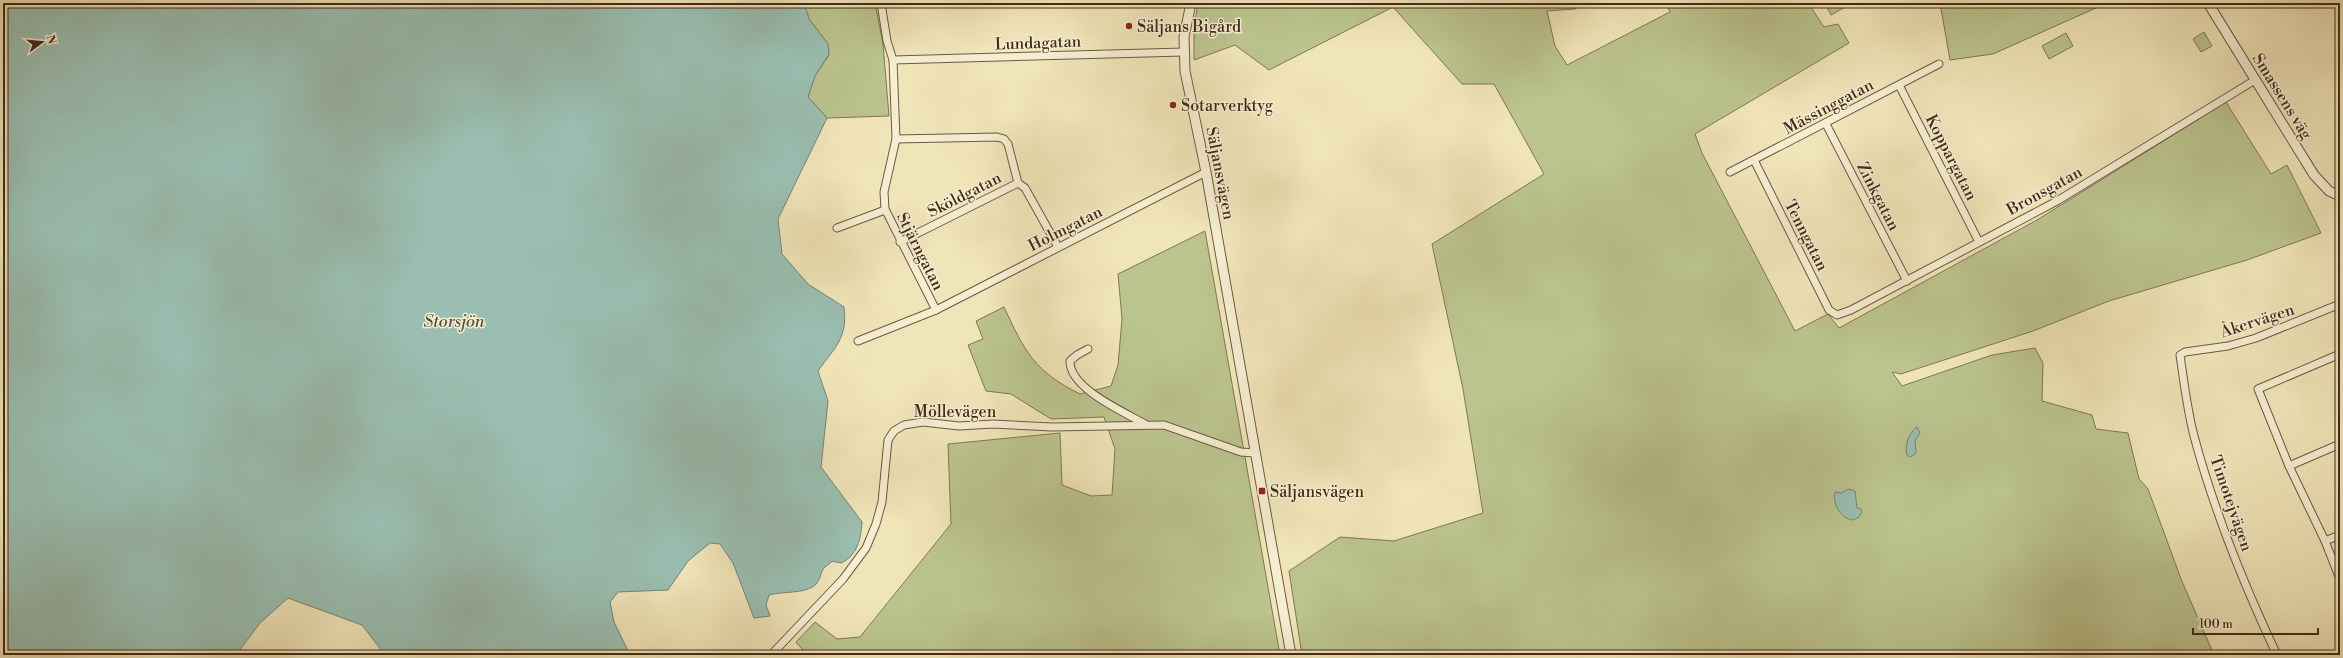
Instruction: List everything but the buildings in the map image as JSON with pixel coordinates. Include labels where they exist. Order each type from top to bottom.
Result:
[{"type":"street","name":"Stjärngatan","points":[[858,341],[936,310],[885,210],[884,192],[896,139],[893,60],[887,41],[881,3]]},
{"type":"street","name":"Säljansvägen","points":[[1190,3],[1184,52],[1186,71],[1206,172],[1291,655]]},
{"type":"street","name":"Smassens väg","points":[[2208,3],[2314,175],[2329,191],[2340,196]]},
{"type":"street","name":"Lundagatan","points":[[893,60],[1184,52]]},
{"type":"street","name":"Mässinggatan","points":[[1730,172],[1826,124],[1939,64]]},
{"type":"street","name":"Bronsgatan","points":[[1841,314],[1907,281],[2056,201],[2255,80]]},
{"type":"street","name":"Koppargatan","points":[[1899,85],[1979,242]]},
{"type":"street","name":"Zinkgatan","points":[[1826,124],[1907,281]]},
{"type":"street","points":[[896,139],[1000,137],[1008,144],[1018,183],[1025,188],[1058,248]]},
{"type":"street","name":"Tenngatan","points":[[1754,160],[1829,310],[1832,314],[1841,314]]},
{"type":"street","name":"Holmgatan","points":[[936,310],[1206,172]]},
{"type":"street","name":"Sköldgatan","points":[[900,242],[1018,183]]},
{"type":"street","points":[[837,228],[885,210]]},
{"type":"street","name":"Åkervägen","points":[[2180,355],[2185,352],[2228,346],[2256,338],[2340,304]]},
{"type":"street","points":[[1088,349],[1070,361],[1074,378],[1098,396],[1145,424]]},
{"type":"street","points":[[2340,354],[2258,389],[2289,466],[2325,541],[2340,579]]},
{"type":"street","name":"Timotejvägen","points":[[2180,355],[2194,435],[2211,488],[2230,542],[2277,655]]},
{"type":"street","name":"Möllevägen","points":[[771,655],[848,574],[866,548],[876,524],[882,502],[888,440],[897,428],[923,422],[960,426],[993,424],[1052,427],[1145,424],[1172,427],[1241,452],[1255,453]]},
{"type":"street","points":[[2289,466],[2340,444]]},
{"type":"street","points":[[2325,541],[2340,535]]},
{"type":"green space","points":[[797,3],[875,3],[883,44],[889,116],[827,118],[808,97],[815,76],[829,55],[828,44],[809,19],[806,9]]},
{"type":"green space","points":[[1198,3],[1584,3],[1575,9],[1547,11],[1555,46],[1567,65],[1670,12],[1666,3],[1808,3],[1824,27],[1838,24],[1849,43],[1695,134],[1702,153],[1795,331],[1828,314],[1839,328],[2037,220],[2226,102],[2271,174],[2287,165],[2321,233],[2247,260],[2109,301],[2033,331],[1901,374],[1892,372],[1902,386],[1992,355],[2035,348],[2043,363],[2042,401],[2092,415],[2096,429],[2128,433],[2139,479],[2148,489],[2181,579],[2214,655],[1302,655],[1289,571],[1340,537],[1394,541],[1483,513],[1463,389],[1432,244],[1544,174],[1494,84],[1462,84],[1393,7],[1269,70],[1235,45],[1194,60],[1194,27]]},
{"type":"green space","points":[[1825,3],[1852,3],[1831,15]]},
{"type":"green space","points":[[1940,3],[2107,3],[1993,54],[1950,60]]},
{"type":"green space","points":[[2204,32],[2212,46],[2201,52],[2193,39]]},
{"type":"green space","points":[[2066,33],[2073,46],[2049,59],[2042,46]]},
{"type":"green space","points":[[1205,231],[1280,655],[807,655],[796,642],[815,622],[837,639],[860,637],[951,524],[948,444],[1060,433],[1062,485],[1091,496],[1112,495],[1115,449],[1104,417],[1051,419],[1011,394],[986,391],[968,345],[983,339],[976,321],[1004,307],[1018,336],[1033,359],[1041,368],[1064,386],[1080,394],[1111,386],[1118,365],[1122,319],[1118,274]]},
{"type":"water","name":"Storsjön","points":[[3,3],[797,3],[806,9],[809,19],[828,44],[829,54],[815,76],[808,97],[827,118],[778,219],[782,254],[808,284],[844,307],[845,318],[842,335],[835,348],[818,371],[828,401],[821,467],[862,522],[861,535],[851,556],[841,563],[832,561],[823,569],[816,584],[809,589],[769,595],[766,605],[770,616],[754,618],[733,563],[720,544],[710,543],[688,561],[668,590],[618,592],[610,602],[614,622],[630,655],[385,655],[362,625],[288,598],[260,623],[236,655],[3,655]]},
{"type":"water","points":[[1917,427],[1920,433],[1915,440],[1916,453],[1910,457],[1907,455],[1906,447],[1912,432]]},
{"type":"water","points":[[1849,489],[1855,491],[1857,508],[1861,509],[1862,512],[1859,517],[1853,520],[1841,514],[1836,506],[1834,497],[1835,492],[1841,493]]},
{"type":"place","name":"Säljans Bigård","points":[[1129,26]]},
{"type":"place","name":"Sotarverktyg","points":[[1173,105]]},
{"type":"place","name":"Säljansvägen","points":[[1262,491]]}]
